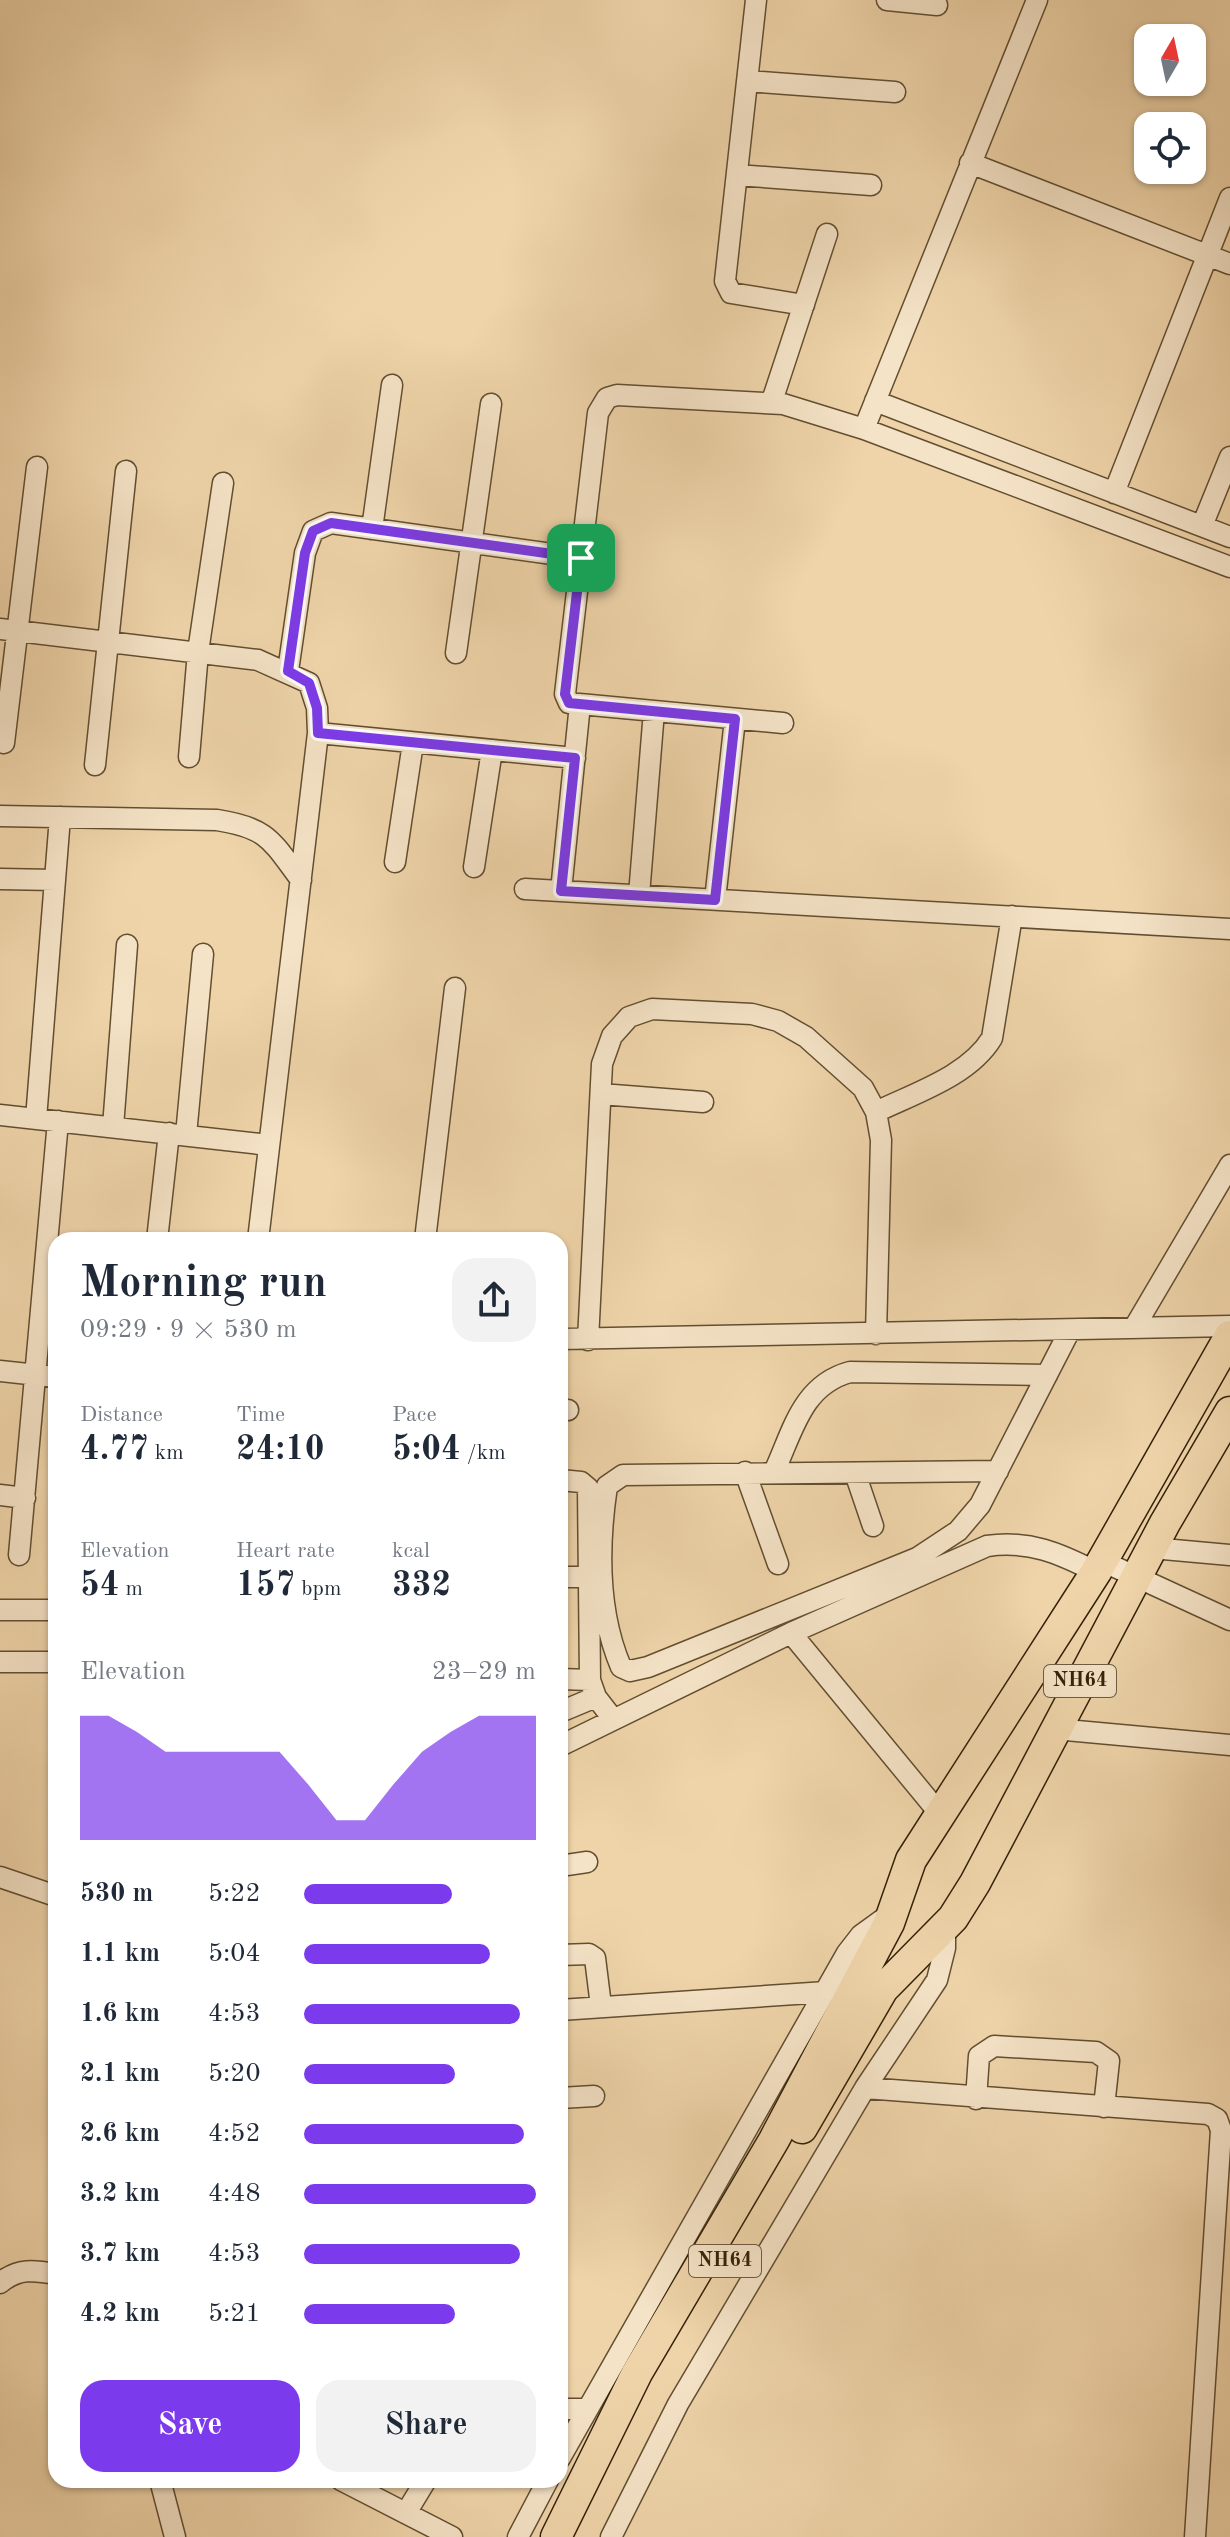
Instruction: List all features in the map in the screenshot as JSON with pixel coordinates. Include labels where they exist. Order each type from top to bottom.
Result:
[{"type":"highway","name":"NH64","points":[[574,2537],[647,2394],[873,1980],[892,1912],[911,1860],[1099,1566],[1230,1336]]},
{"type":"highway","name":"NH64","points":[[556,2537],[637,2373],[774,2140],[873,1980],[945,1927],[998,1845],[1055,1729],[1152,1548],[1220,1449],[1230,1412]]},
{"type":"street","points":[[756,0],[725,281],[731,293],[804,305]]},
{"type":"street","points":[[887,0],[937,5]]},
{"type":"street","points":[[864,429],[1037,0]]},
{"type":"street","points":[[747,81],[895,92]]},
{"type":"street","points":[[970,163],[1230,264]]},
{"type":"street","points":[[737,175],[871,185]]},
{"type":"street","points":[[1114,493],[1230,198]]},
{"type":"street","points":[[772,401],[827,234]]},
{"type":"street","points":[[372,529],[392,385]]},
{"type":"street","points":[[783,723],[569,703],[565,694],[598,413],[607,398],[617,395],[772,401],[864,429],[1230,567]]},
{"type":"street","points":[[875,401],[1230,537]]},
{"type":"street","points":[[456,653],[491,404]]},
{"type":"street","points":[[1202,526],[1230,457]]},
{"type":"street","points":[[4,743],[8,630],[37,467]]},
{"type":"street","points":[[95,765],[126,471]]},
{"type":"street","points":[[189,757],[198,652],[223,483]]},
{"type":"street","points":[[288,671],[305,553],[313,531],[331,523],[581,558]]},
{"type":"street","points":[[8,630],[258,660],[309,683],[317,708],[318,733],[259,1232]]},
{"type":"street","points":[[561,891],[580,704]]},
{"type":"street","points":[[639,895],[654,711]]},
{"type":"street","points":[[715,900],[735,719]]},
{"type":"street","points":[[318,733],[575,758]]},
{"type":"street","points":[[395,862],[413,743]]},
{"type":"street","points":[[474,867],[492,750]]},
{"type":"street","points":[[0,816],[217,820],[248,825],[270,838],[301,880]]},
{"type":"street","points":[[36,1119],[60,817]]},
{"type":"street","points":[[0,879],[55,880]]},
{"type":"street","points":[[525,889],[1230,929]]},
{"type":"street","points":[[876,1112],[966,1067],[982,1054],[992,1038],[1012,916]]},
{"type":"street","points":[[113,1127],[127,945]]},
{"type":"street","points":[[159,1232],[177,1134],[203,954]]},
{"type":"street","points":[[426,1232],[455,988]]},
{"type":"street","points":[[588,1340],[602,1064],[612,1036],[629,1017],[652,1009],[752,1014],[778,1021],[806,1037],[863,1088],[876,1112],[881,1140],[876,1334]]},
{"type":"street","points":[[601,1094],[703,1102]]},
{"type":"street","points":[[0,1115],[269,1145]]},
{"type":"street","points":[[53,1232],[58,1121]]},
{"type":"street","points":[[1134,1328],[1230,1165]]},
{"type":"street","points":[[568,1339],[1230,1326]]},
{"type":"street","points":[[998,1471],[623,1475],[607,1486],[601,1526],[608,1636],[621,1667],[630,1671],[648,1667],[917,1558],[958,1531],[980,1505],[998,1471],[1070,1330]]},
{"type":"street","points":[[19,1555],[25,1498],[46,1376],[48,1334]]},
{"type":"street","points":[[0,1371],[46,1376]]},
{"type":"street","points":[[774,1472],[811,1393],[831,1377],[850,1372],[1047,1375]]},
{"type":"street","points":[[745,1472],[778,1564]]},
{"type":"street","points":[[855,1473],[873,1526]]},
{"type":"street","points":[[568,1481],[581,1482],[588,1488],[591,1501],[586,1577],[593,1689],[613,1719]]},
{"type":"street","points":[[0,1495],[25,1498]]},
{"type":"street","points":[[568,1742],[791,1633],[987,1546],[1010,1542],[1051,1549],[1135,1579],[1230,1620]]},
{"type":"street","points":[[1152,1548],[1230,1555]]},
{"type":"street","points":[[568,1577],[586,1577]]},
{"type":"street","points":[[0,1610],[48,1610]]},
{"type":"street","points":[[791,1633],[940,1814]]},
{"type":"street","points":[[0,1662],[48,1662]]},
{"type":"street","points":[[568,1681],[593,1689]]},
{"type":"street","points":[[568,1706],[593,1689]]},
{"type":"street","points":[[1055,1729],[1230,1745]]},
{"type":"street","points":[[568,1865],[587,1862]]},
{"type":"street","points":[[0,1877],[48,1893]]},
{"type":"street","name":"NH64","points":[[568,2444],[826,1992],[861,1935],[892,1912]]},
{"type":"street","points":[[611,2537],[678,2404],[865,2088],[937,1980],[945,1948],[945,1927]]},
{"type":"street","points":[[568,1955],[589,1954],[595,1958],[601,2006]]},
{"type":"street","points":[[568,2009],[826,1992]]},
{"type":"street","points":[[976,2099],[979,2056],[994,2046],[1074,2049],[1096,2052],[1109,2061],[1104,2107]]},
{"type":"street","points":[[865,2088],[976,2099],[1208,2114],[1217,2119],[1221,2130],[1195,2537]]},
{"type":"street","points":[[568,2098],[594,2096]]},
{"type":"street","points":[[0,2283],[12,2273],[30,2270],[48,2273]]},
{"type":"street","points":[[568,2409],[588,2409]]},
{"type":"street","points":[[162,2488],[175,2537]]},
{"type":"street","points":[[357,2488],[452,2537]]},
{"type":"street","points":[[406,2513],[421,2488]]},
{"type":"street","points":[[518,2537],[544,2488]]},
{"type":"route","points":[[331,523],[581,558],[565,694],[569,703],[735,719],[715,900],[561,891],[575,758],[318,733],[317,708],[309,683],[288,671],[305,553],[313,531],[331,523]]}]
